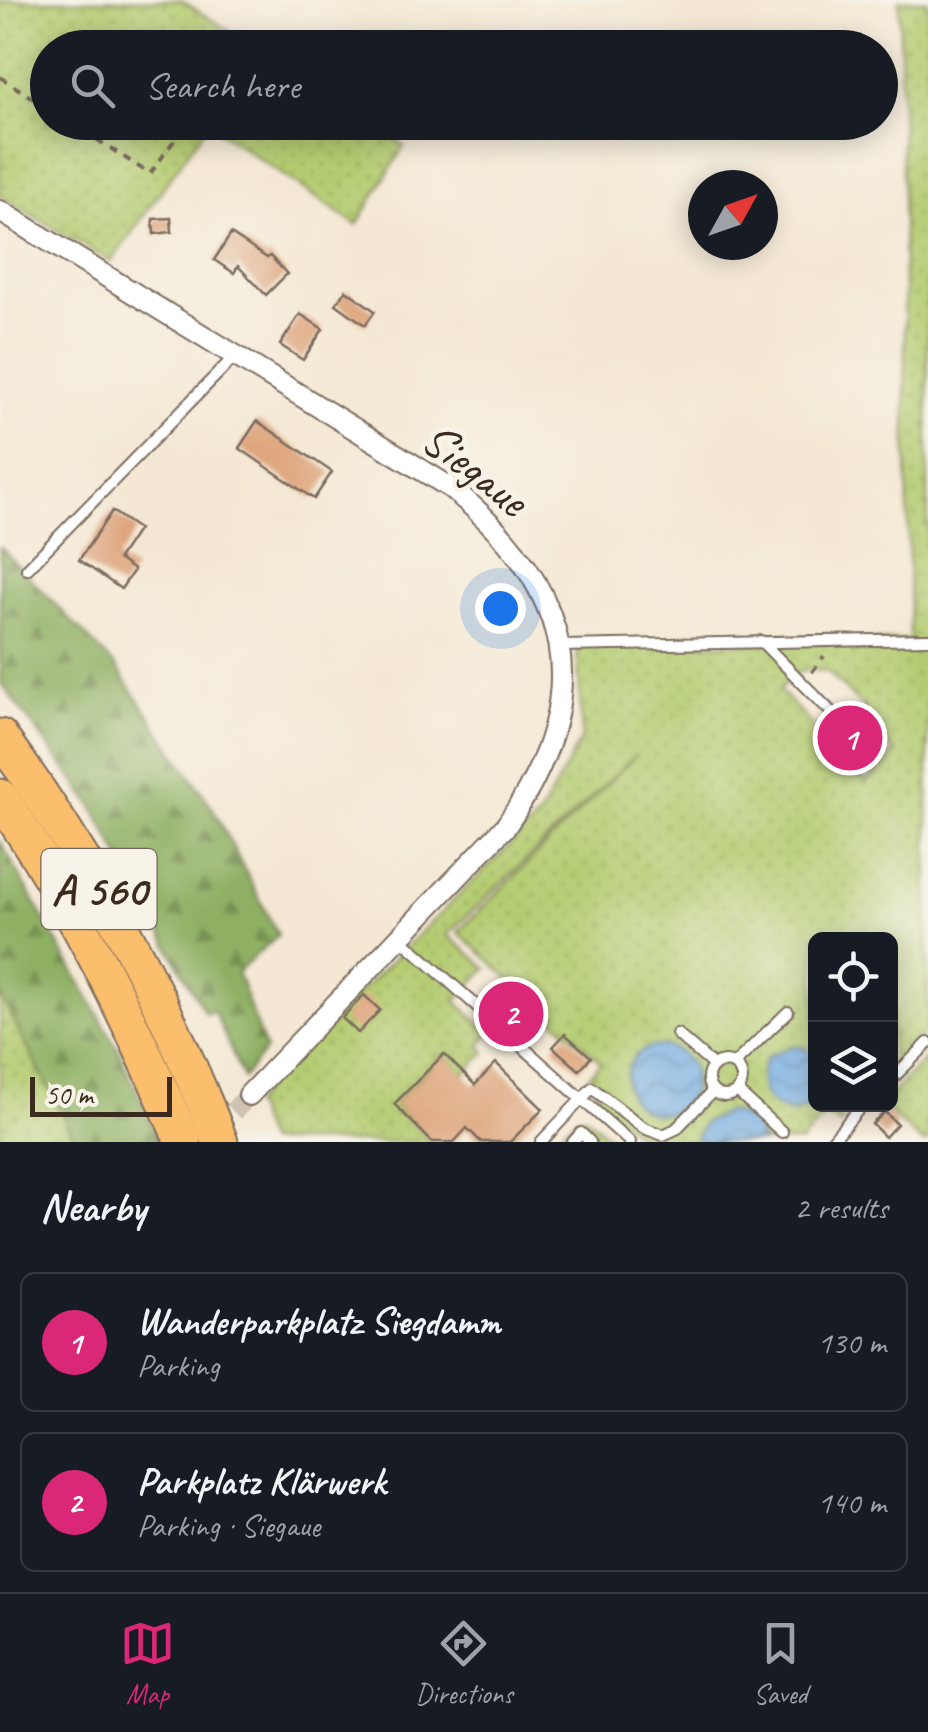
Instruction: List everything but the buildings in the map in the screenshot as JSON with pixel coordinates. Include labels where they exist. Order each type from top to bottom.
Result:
[{"type":"highway","name":"A 560","points":[[0,737],[56,813],[124,931],[184,1049],[220,1142]]},
{"type":"highway","name":"A 560","points":[[0,797],[46,864],[100,961],[183,1142]]},
{"type":"street","name":"Siegaue","points":[[0,210],[451,488],[496,525],[528,564],[561,646],[561,696],[553,742],[534,785],[506,826],[249,1095]]},
{"type":"lane","points":[[27,569],[235,355]]},
{"type":"lane","points":[[561,646],[928,639]]},
{"type":"lane","points":[[761,641],[835,716]]},
{"type":"lane","points":[[400,938],[630,1142]]},
{"type":"lane","points":[[677,1034],[714,1066],[734,1064],[788,1012]]},
{"type":"lane","points":[[898,1073],[928,1043]]},
{"type":"lane","points":[[734,1064],[741,1072],[738,1092]]},
{"type":"lane","points":[[712,1092],[708,1074],[714,1066]]},
{"type":"lane","points":[[541,1142],[592,1088],[644,1128],[663,1134],[676,1129],[712,1092]]},
{"type":"lane","points":[[712,1092],[725,1098],[738,1092]]},
{"type":"lane","points":[[738,1092],[782,1132]]},
{"type":"lane","points":[[831,1142],[858,1112]]},
{"type":"lane","points":[[572,1142],[581,1133],[590,1142]]},
{"type":"path","points":[[0,77],[30,96]]},
{"type":"path","points":[[98,140],[150,174],[173,142],[170,140]]},
{"type":"path","points":[[803,684],[836,640]]},
{"type":"green space","points":[[0,0],[181,0],[228,30],[30,30],[30,140],[197,140],[111,262],[0,196]]},
{"type":"green space","points":[[899,0],[928,0],[928,1029],[898,1062],[898,932],[808,932],[808,1112],[844,1112],[840,1124],[826,1114],[801,1142],[646,1142],[604,1105],[588,1077],[601,1062],[458,932],[635,756],[447,935],[487,968],[456,1001],[490,1033],[480,1045],[486,1052],[464,1074],[443,1054],[394,1104],[432,1142],[267,1142],[253,1105],[271,1078],[538,818],[582,737],[577,646],[910,640]],"holes":[[[810,669],[828,672],[865,709],[856,719],[895,752],[866,782],[779,690],[793,675]]]},
{"type":"green space","points":[[232,140],[395,140],[404,146],[357,225]]},
{"type":"green space","points":[[0,547],[117,668],[213,809],[278,935],[237,972],[265,1050],[243,1078],[214,1011],[205,1013],[91,803],[0,682]]},
{"type":"green space","points":[[0,841],[119,1051],[159,1142],[76,1142],[0,994]]},
{"type":"green space","points":[[0,994],[6,1005],[76,1142],[0,1142]]},
{"type":"green space","points":[[928,1055],[928,1142],[922,1142],[889,1112],[898,1112],[898,1087]]},
{"type":"green space","points":[[579,1116],[585,1116],[615,1142],[596,1142],[582,1129],[569,1142],[550,1142]]},
{"type":"water","points":[[795,1045],[808,1050],[808,1108],[791,1113],[767,1098],[761,1074],[768,1056]]},
{"type":"water","points":[[660,1046],[684,1056],[694,1080],[684,1104],[660,1114],[636,1104],[626,1080],[636,1056]]},
{"type":"water","points":[[729,1111],[754,1123],[762,1142],[694,1142],[703,1123]]},
{"type":"tunnel","points":[[212,1133],[249,1095]]},
{"type":"place","name":"Wanderparkplatz Siegdamm","points":[[850,738]]},
{"type":"place","name":"Parkplatz Klärwerk","points":[[511,1014]]}]
